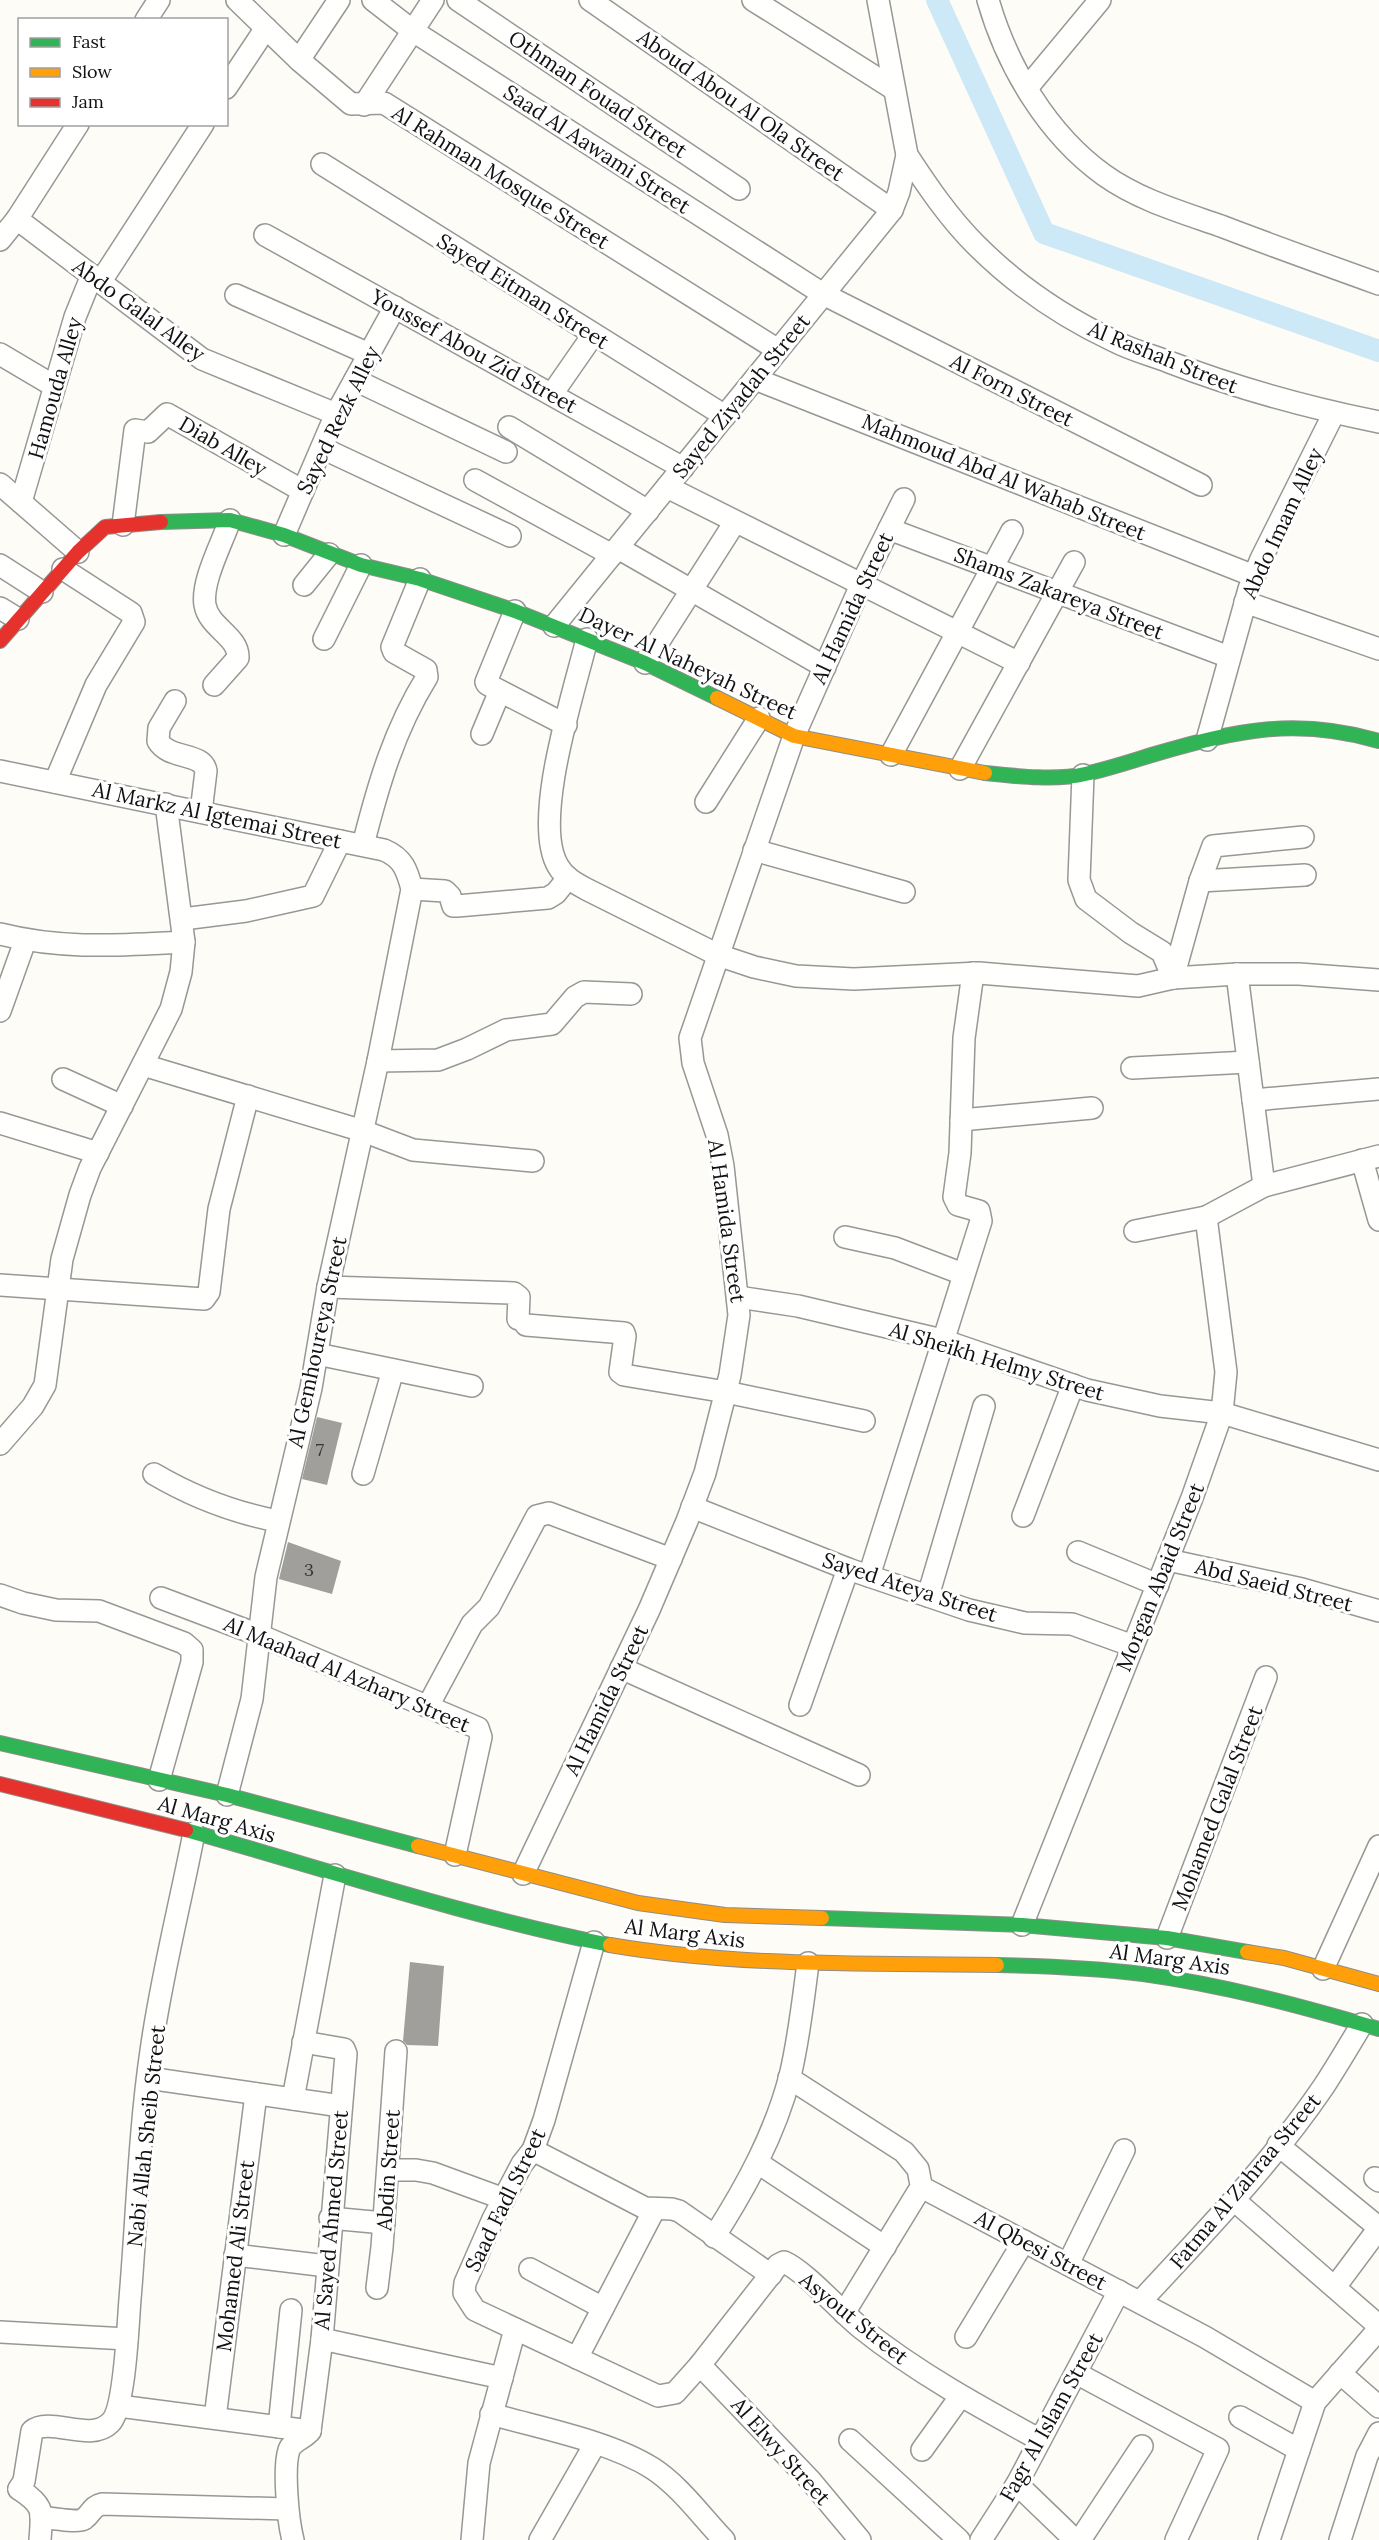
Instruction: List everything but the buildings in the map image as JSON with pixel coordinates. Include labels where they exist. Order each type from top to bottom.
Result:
[{"type":"main road","name":"Dayer Al Naheyah Street","points":[[0,641],[63,568],[105,527],[230,520],[284,535],[361,565],[420,579],[515,611],[645,663],[794,736],[960,769],[1022,777],[1083,775],[1242,731],[1278,727],[1314,728],[1351,733],[1379,741]]},
{"type":"main road","name":"Al Marg Axis","points":[[0,1743],[227,1795],[676,1915],[1022,1925],[1167,1938],[1245,1950],[1379,1984]]},
{"type":"main road","name":"Al Marg Axis","points":[[0,1784],[194,1833],[464,1913],[594,1942],[671,1949],[716,1960],[1113,1970],[1204,1983],[1264,1995],[1371,2026]]},
{"type":"street","points":[[147,18],[159,0]]},
{"type":"street","points":[[299,60],[339,0]]},
{"type":"street","name":"Saad Al Aawami Street","points":[[373,0],[413,31],[823,294]]},
{"type":"street","points":[[364,105],[433,0]]},
{"type":"street","name":"Othman Fouad Street","points":[[458,0],[739,189]]},
{"type":"street","name":"Aboud Abou Al Ola Street","points":[[590,0],[892,210]]},
{"type":"street","points":[[753,0],[894,89]]},
{"type":"street","points":[[878,0],[907,155]]},
{"type":"street","points":[[988,0],[997,32],[1027,88],[1050,122],[1076,150],[1105,175],[1141,197],[1379,284]]},
{"type":"street","points":[[1027,88],[1100,0]]},
{"type":"street","points":[[228,82],[253,10]]},
{"type":"street","name":"Al Rahman Mosque Street","points":[[253,10],[299,60],[351,104],[384,103],[778,350]]},
{"type":"street","points":[[0,240],[17,219],[77,126]]},
{"type":"street","name":"Hamouda Alley","points":[[21,502],[75,316],[97,278],[202,126]]},
{"type":"street","name":"Sayed Ziyadah Street","points":[[554,626],[892,210],[899,192],[907,155]]},
{"type":"street","name":"Al Rashah Street","points":[[907,155],[938,202],[976,245],[1018,283],[1065,315],[1115,342],[1222,383],[1278,400],[1379,422]]},
{"type":"street","name":"Sayed Eitman Street","points":[[322,164],[724,416]]},
{"type":"street","name":"Abdo Galal Alley","points":[[17,219],[202,359],[336,414]]},
{"type":"street","name":"Youssef Abou Zid Street","points":[[265,235],[683,468]]},
{"type":"street","name":"Al Forn Street","points":[[823,294],[1201,486]]},
{"type":"street","points":[[236,295],[369,354]]},
{"type":"street","name":"Sayed Rezk Alley","points":[[284,535],[336,414],[395,307]]},
{"type":"street","points":[[552,394],[593,335]]},
{"type":"street","points":[[0,354],[54,386]]},
{"type":"street","name":"Mahmoud Abd Al Wahab Street","points":[[755,379],[1254,576]]},
{"type":"street","points":[[355,380],[506,452]]},
{"type":"street","name":"Abdo Imam Alley","points":[[1207,740],[1254,576],[1334,413]]},
{"type":"street","name":"Diab Alley","points":[[123,525],[135,430],[148,432],[167,414],[303,491]]},
{"type":"street","points":[[509,427],[648,511]]},
{"type":"street","points":[[322,448],[510,536]]},
{"type":"street","points":[[475,480],[691,590],[825,667]]},
{"type":"street","points":[[0,484],[78,552]]},
{"type":"street","points":[[667,487],[1018,663]]},
{"type":"street","name":"Al Hamida Street","points":[[523,1874],[671,1559],[705,1473],[726,1392],[739,1324],[738,1297],[719,1145],[690,1051],[693,1026],[794,736],[861,585],[904,499]]},
{"type":"street","points":[[214,685],[238,658],[237,646],[210,618],[204,598],[210,572],[230,520]]},
{"type":"street","points":[[645,663],[735,522]]},
{"type":"street","name":"Shams Zakareya Street","points":[[889,529],[1229,657]]},
{"type":"street","points":[[891,755],[1012,531]]},
{"type":"street","points":[[304,585],[329,554]]},
{"type":"street","points":[[960,769],[1074,562]]},
{"type":"street","points":[[0,565],[42,592]]},
{"type":"street","points":[[324,639],[361,565]]},
{"type":"street","points":[[55,782],[96,685],[134,622],[132,613],[63,568]]},
{"type":"street","points":[[363,845],[384,766],[398,731],[427,677],[426,670],[394,652],[392,647],[420,579]]},
{"type":"street","points":[[1245,602],[1379,649]]},
{"type":"street","points":[[0,608],[18,619]]},
{"type":"street","points":[[515,611],[486,682],[566,725]]},
{"type":"street","points":[[587,639],[551,796],[548,828],[552,851],[558,866],[567,878],[586,889],[718,955],[754,967],[796,976],[854,980],[973,973],[1138,986],[1173,978],[1237,974],[1299,974],[1379,980]]},
{"type":"street","points":[[482,734],[500,691]]},
{"type":"street","points":[[174,701],[159,728],[158,741],[168,752],[200,760],[205,765],[201,812]]},
{"type":"street","points":[[706,802],[759,718]]},
{"type":"street","name":"Al Markz Al Igtemai Street","points":[[0,771],[363,845],[395,855],[406,867],[411,889]]},
{"type":"street","points":[[1083,775],[1080,888],[1086,899],[1131,933],[1162,952],[1173,978]]},
{"type":"street","points":[[0,1444],[33,1406],[45,1385],[58,1288],[70,1227],[80,1195],[98,1153],[177,993],[184,942],[183,919],[166,804]]},
{"type":"street","points":[[1173,978],[1210,849],[1217,844],[1303,837]]},
{"type":"street","points":[[183,919],[246,911],[312,896],[340,841]]},
{"type":"street","points":[[754,850],[904,892]]},
{"type":"street","points":[[1200,881],[1305,875]]},
{"type":"street","points":[[411,889],[446,891],[453,906],[457,906],[548,898],[556,893],[567,878]]},
{"type":"street","name":"Al Gemhoureya Street","points":[[227,1795],[252,1699],[266,1577],[277,1521],[311,1388],[328,1287],[378,1061],[411,889]]},
{"type":"street","points":[[0,934],[25,941],[86,947],[184,942]]},
{"type":"street","points":[[0,1011],[25,941]]},
{"type":"street","points":[[869,1576],[981,1217],[979,1211],[958,1205],[955,1201],[964,1038],[973,973]]},
{"type":"street","points":[[1237,974],[1264,1186]]},
{"type":"street","points":[[378,1061],[438,1060],[506,1030],[552,1024],[575,997],[584,992],[631,994]]},
{"type":"street","points":[[1132,1068],[1248,1062]]},
{"type":"street","points":[[143,1065],[363,1131],[422,1152],[533,1161]]},
{"type":"street","points":[[63,1079],[122,1106]]},
{"type":"street","points":[[1253,1100],[1379,1089]]},
{"type":"street","points":[[0,1285],[204,1299],[207,1296],[219,1209],[248,1096]]},
{"type":"street","points":[[961,1120],[1092,1108]]},
{"type":"street","points":[[0,1123],[98,1153]]},
{"type":"street","points":[[1135,1231],[1206,1217],[1264,1186],[1370,1158],[1379,1221]]},
{"type":"street","name":"Morgan Abaid Street","points":[[1022,1925],[1168,1560],[1222,1413],[1226,1372],[1206,1217]]},
{"type":"street","points":[[845,1237],[895,1248],[963,1274]]},
{"type":"street","points":[[328,1287],[514,1293],[519,1297],[522,1322],[624,1333],[621,1374],[726,1392],[864,1421]]},
{"type":"street","name":"Al Sheikh Helmy Street","points":[[738,1297],[798,1306],[942,1340],[1073,1386],[1128,1400],[1222,1413],[1379,1460]]},
{"type":"street","points":[[317,1354],[472,1386]]},
{"type":"street","points":[[363,1474],[393,1370]]},
{"type":"street","points":[[1023,1516],[1073,1386]]},
{"type":"street","points":[[928,1596],[984,1406]]},
{"type":"street","points":[[154,1474],[213,1504],[277,1521]]},
{"type":"street","name":"Sayed Ateya Street","points":[[692,1507],[848,1569],[969,1610],[1021,1623],[1072,1624],[1133,1646]]},
{"type":"street","points":[[428,1706],[472,1624],[489,1606],[534,1519],[541,1513],[549,1513],[671,1559]]},
{"type":"street","points":[[1078,1552],[1158,1585]]},
{"type":"street","name":"Abd Saeid Street","points":[[1168,1560],[1302,1588],[1379,1611]]},
{"type":"street","points":[[800,1705],[848,1569]]},
{"type":"street","points":[[0,1595],[56,1610],[99,1611],[184,1643],[192,1650],[192,1662],[159,1780]]},
{"type":"street","name":"Al Maahad Al Azhary Street","points":[[161,1598],[259,1635],[476,1727],[481,1732],[455,1855]]},
{"type":"street","points":[[621,1668],[859,1775]]},
{"type":"street","name":"Mohamed Galal Street","points":[[1167,1938],[1266,1677]]},
{"type":"street","name":"Nabi Allah Sheib Street","points":[[119,2406],[127,2339],[151,2049],[194,1833]]},
{"type":"street","points":[[1323,1968],[1379,1846]]},
{"type":"street","points":[[293,2099],[335,1875]]},
{"type":"street","name":"Saad Fadl Street","points":[[515,2329],[475,2310],[464,2293],[465,2283],[504,2199],[522,2164],[533,2150],[544,2120],[594,1942]]},
{"type":"street","points":[[714,2237],[758,2163],[775,2121],[789,2078],[799,2034],[808,1963]]},
{"type":"street","name":"Fatma Al Zahraa Street","points":[[1140,2302],[1234,2200],[1371,2026]]},
{"type":"street","name":"Al Sayed Ahmed Street","points":[[303,2042],[345,2051],[322,2339],[310,2431]]},
{"type":"street","name":"Abdin Street","points":[[377,2288],[396,2051]]},
{"type":"street","points":[[148,2078],[341,2106]]},
{"type":"street","points":[[789,2078],[904,2152],[918,2169],[922,2190],[918,2192],[844,2313]]},
{"type":"street","name":"Mohamed Ali Street","points":[[214,2418],[256,2094]]},
{"type":"street","points":[[1278,2145],[1374,2227],[1335,2287]]},
{"type":"street","points":[[533,2150],[645,2208],[680,2211],[771,2275]]},
{"type":"street","points":[[1068,2264],[1124,2150]]},
{"type":"street","points":[[758,2163],[885,2247]]},
{"type":"street","points":[[388,2170],[416,2170],[433,2173],[504,2199]]},
{"type":"street","name":"Al Qbesi Street","points":[[922,2190],[927,2190],[1140,2302],[1316,2402]]},
{"type":"street","points":[[1234,2200],[1379,2328],[1316,2402],[1269,2540]]},
{"type":"street","points":[[577,2358],[654,2210]]},
{"type":"street","points":[[330,2218],[384,2223]]},
{"type":"street","points":[[966,2337],[1024,2241]]},
{"type":"street","points":[[235,2255],[327,2266]]},
{"type":"street","name":"Asyout Street","points":[[700,2365],[778,2265],[787,2263],[844,2313],[916,2368],[960,2397],[1040,2440]]},
{"type":"street","points":[[530,2269],[603,2308]]},
{"type":"street","name":"Fagr Al Islam Street","points":[[981,2540],[1017,2484],[1119,2291]]},
{"type":"street","points":[[279,2427],[291,2310]]},
{"type":"street","points":[[472,2540],[478,2463],[515,2329],[658,2397],[675,2392],[700,2365]]},
{"type":"street","points":[[0,2332],[127,2339]]},
{"type":"street","points":[[322,2339],[502,2378]]},
{"type":"street","name":"Al Elwy Street","points":[[700,2365],[810,2480],[860,2540]]},
{"type":"street","points":[[1076,2373],[1218,2449],[1176,2540]]},
{"type":"street","points":[[1340,2373],[1379,2407]]},
{"type":"street","points":[[922,2450],[960,2397]]},
{"type":"street","points":[[10,2489],[24,2481],[32,2431],[41,2427],[91,2431],[101,2429],[110,2424],[119,2406],[310,2431]]},
{"type":"street","points":[[491,2414],[595,2444],[652,2468],[676,2488],[723,2540]]},
{"type":"street","points":[[1240,2417],[1299,2450]]},
{"type":"street","points":[[293,2540],[287,2509],[289,2450],[310,2431]]},
{"type":"street","points":[[1340,2540],[1366,2456],[1379,2433]]},
{"type":"street","points":[[850,2440],[959,2540]]},
{"type":"street","points":[[540,2540],[595,2444]]},
{"type":"street","points":[[1080,2540],[1142,2446]]},
{"type":"street","points":[[1017,2484],[1075,2540]]},
{"type":"street","points":[[10,2489],[39,2504],[40,2540]]},
{"type":"street","points":[[41,2517],[83,2520],[92,2508],[102,2504],[287,2509]]},
{"type":"waterway","points":[[937,0],[1044,233],[1379,351]]},
{"type":"traffic: fast","points":[[161,522],[230,520],[284,535],[361,565],[420,579],[515,611],[645,663],[717,698]]},
{"type":"traffic: fast","points":[[985,773],[1035,777],[1074,776],[1212,738],[1266,730],[1293,728],[1320,730],[1379,741]]},
{"type":"traffic: fast","points":[[0,1743],[227,1795],[418,1846]]},
{"type":"traffic: fast","points":[[186,1830],[397,1892],[610,1945]]},
{"type":"traffic: fast","points":[[822,1918],[1022,1925],[1167,1938],[1247,1952]]},
{"type":"traffic: fast","points":[[997,1965],[1089,1969],[1143,1974],[1203,1984],[1262,1997],[1379,2029]]},
{"type":"traffic: slow","points":[[717,698],[794,736],[985,773]]},
{"type":"traffic: slow","points":[[418,1846],[638,1903],[725,1915],[822,1918]]},
{"type":"traffic: slow","points":[[610,1945],[707,1957],[803,1963],[997,1965]]},
{"type":"traffic: slow","points":[[1247,1952],[1284,1958],[1379,1984]]},
{"type":"traffic: jam","points":[[0,641],[78,552],[105,527],[161,522]]},
{"type":"traffic: jam","points":[[0,1784],[186,1830]]}]
